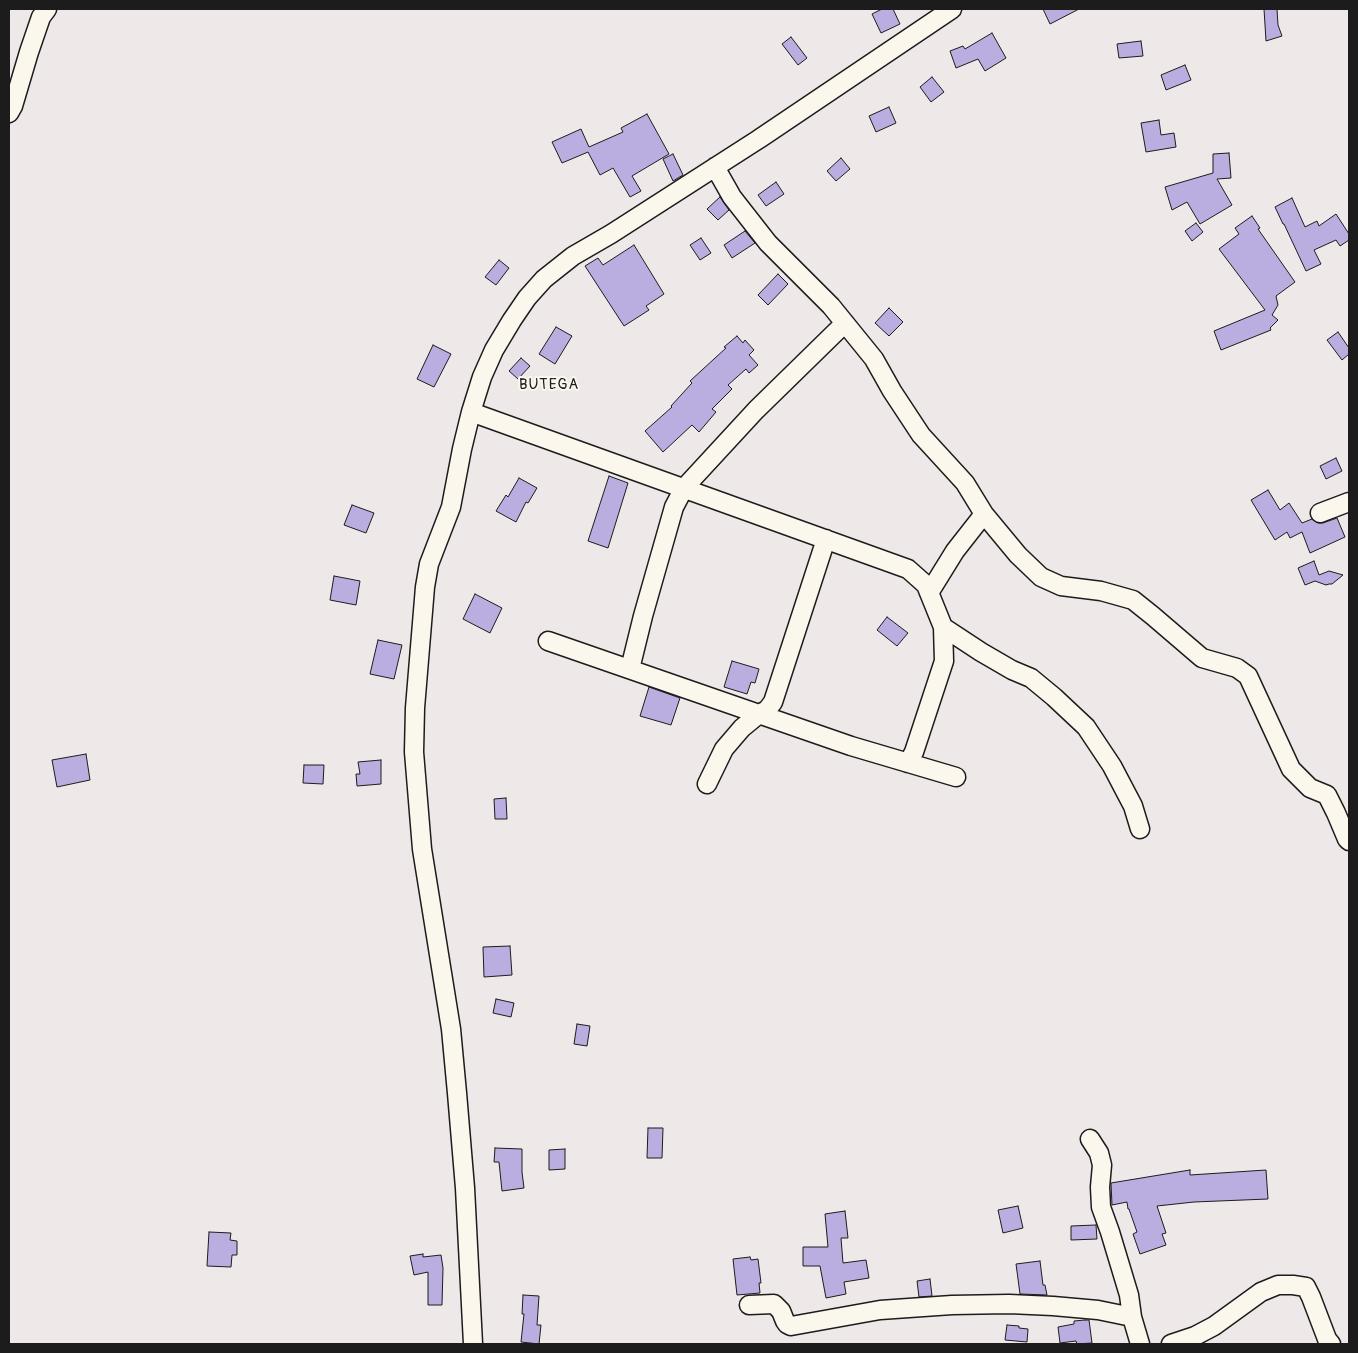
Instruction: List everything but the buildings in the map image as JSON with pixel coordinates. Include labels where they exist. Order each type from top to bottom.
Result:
[{"type":"street","points":[[9,113],[13,106],[41,17],[47,9]]},
{"type":"street","points":[[473,1344],[458,1093],[451,1029],[422,849],[414,752],[415,708],[425,588],[429,564],[451,507],[462,449],[482,377],[494,350],[522,306],[544,280],[573,256],[760,140],[952,9]]},
{"type":"street","points":[[715,168],[732,197],[768,243],[846,323],[874,359],[892,391],[921,435],[965,483],[984,514],[1018,554],[1042,577],[1061,586],[1101,591],[1133,600],[1202,658],[1237,668],[1248,676],[1290,769],[1310,788],[1327,795],[1346,839],[1349,841]]},
{"type":"street","points":[[630,669],[674,507],[684,488],[756,410],[846,323]]},
{"type":"street","points":[[471,412],[908,569],[926,585],[944,627],[944,661],[914,752],[908,763]]},
{"type":"street","points":[[1320,513],[1349,502]]},
{"type":"street","points":[[929,593],[955,551],[984,514]]},
{"type":"street","points":[[707,784],[724,749],[742,728],[767,710],[772,702],[826,539]]},
{"type":"street","points":[[944,627],[981,652],[1012,670],[1031,678],[1086,727],[1112,766],[1133,806],[1140,829]]},
{"type":"street","points":[[548,641],[851,746],[956,777]]},
{"type":"street","points":[[1090,1139],[1099,1153],[1102,1166],[1101,1207],[1129,1295],[1132,1316],[1140,1344]]},
{"type":"street","points":[[1171,1344],[1195,1336],[1214,1326],[1261,1292],[1278,1285],[1306,1287],[1327,1339],[1331,1344]]},
{"type":"street","points":[[749,1305],[774,1304],[782,1311],[785,1322],[791,1326],[880,1310],[952,1305],[1009,1304],[1053,1306],[1098,1310],[1132,1316]]},
{"type":"district","name":"BUTEGA","points":[[549,385]]}]
